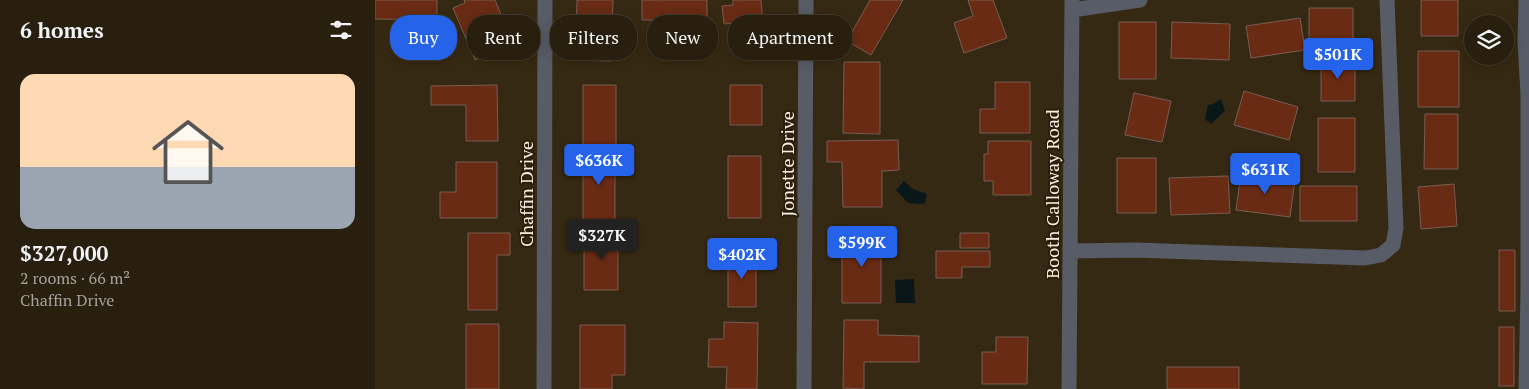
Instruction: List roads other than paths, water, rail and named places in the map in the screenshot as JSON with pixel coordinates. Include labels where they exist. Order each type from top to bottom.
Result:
[{"type":"street","name":"Chaffin Drive","points":[[544,389],[545,0]]},
{"type":"street","name":"Jonette Drive","points":[[804,389],[807,0]]},
{"type":"street","points":[[1072,5],[1140,0]]},
{"type":"street","points":[[1070,251],[1135,250],[1365,258],[1381,255],[1393,245],[1396,228],[1387,0]]},
{"type":"street","points":[[1526,0],[1525,41],[1528,94],[1526,389]]},
{"type":"street","name":"Booth Calloway Road","points":[[1069,389],[1072,5]]}]
